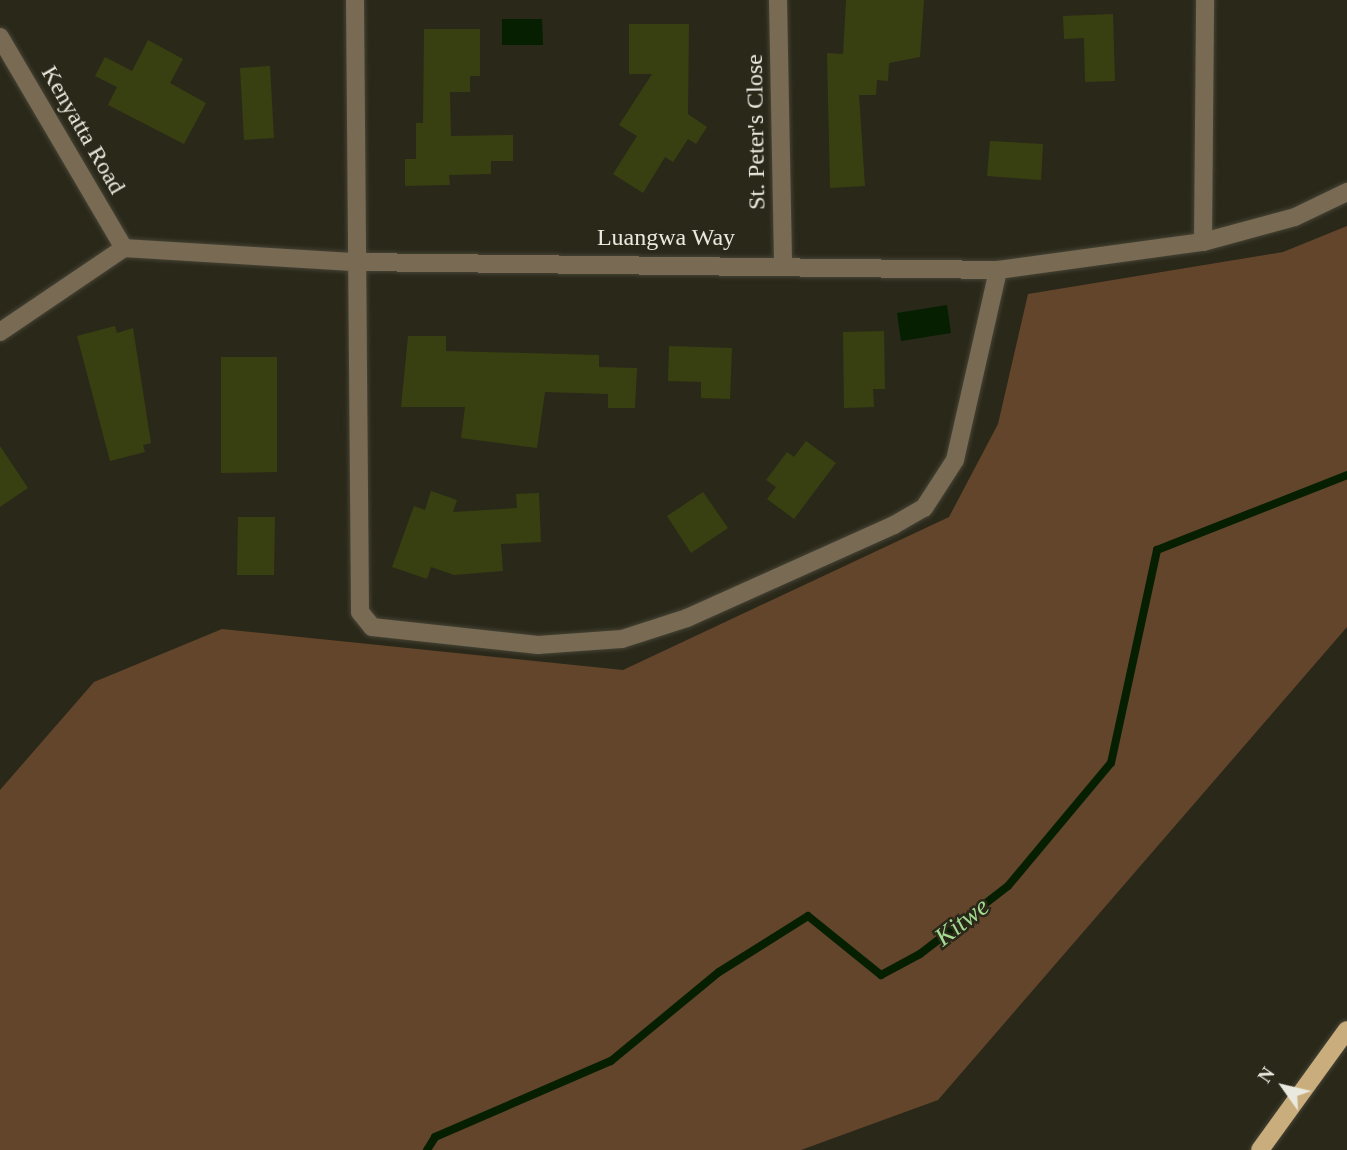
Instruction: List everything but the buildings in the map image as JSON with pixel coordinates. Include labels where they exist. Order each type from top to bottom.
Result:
[{"type":"main road","points":[[1259,1150],[1347,1030]]},
{"type":"street","points":[[355,0],[356,262],[363,620],[380,630],[538,645],[622,639],[687,618],[924,508],[955,460],[998,270]]},
{"type":"street","name":"St. Peter's Close","points":[[778,0],[783,262]]},
{"type":"street","points":[[1203,242],[1205,0]]},
{"type":"street","name":"Kenyatta Road","points":[[0,37],[124,248]]},
{"type":"street","name":"Luangwa Way","points":[[124,248],[356,262],[783,262],[998,270],[1203,242],[1295,217],[1347,192]]},
{"type":"street","points":[[0,332],[124,248]]},
{"type":"shaded area","points":[[502,19],[542,19],[543,45],[502,45]]},
{"type":"shaded area","points":[[1347,226],[1347,627],[938,1100],[801,1150],[0,1150],[0,790],[94,682],[222,629],[623,670],[949,517],[998,424],[1028,294],[1283,252]]},
{"type":"shaded area","points":[[947,305],[951,333],[901,341],[897,313]]},
{"type":"waterway","name":"Kitwe","points":[[427,1150],[435,1137],[611,1061],[719,972],[808,916],[881,975],[920,954],[1008,886],[1111,763],[1157,550],[1347,475]]}]
